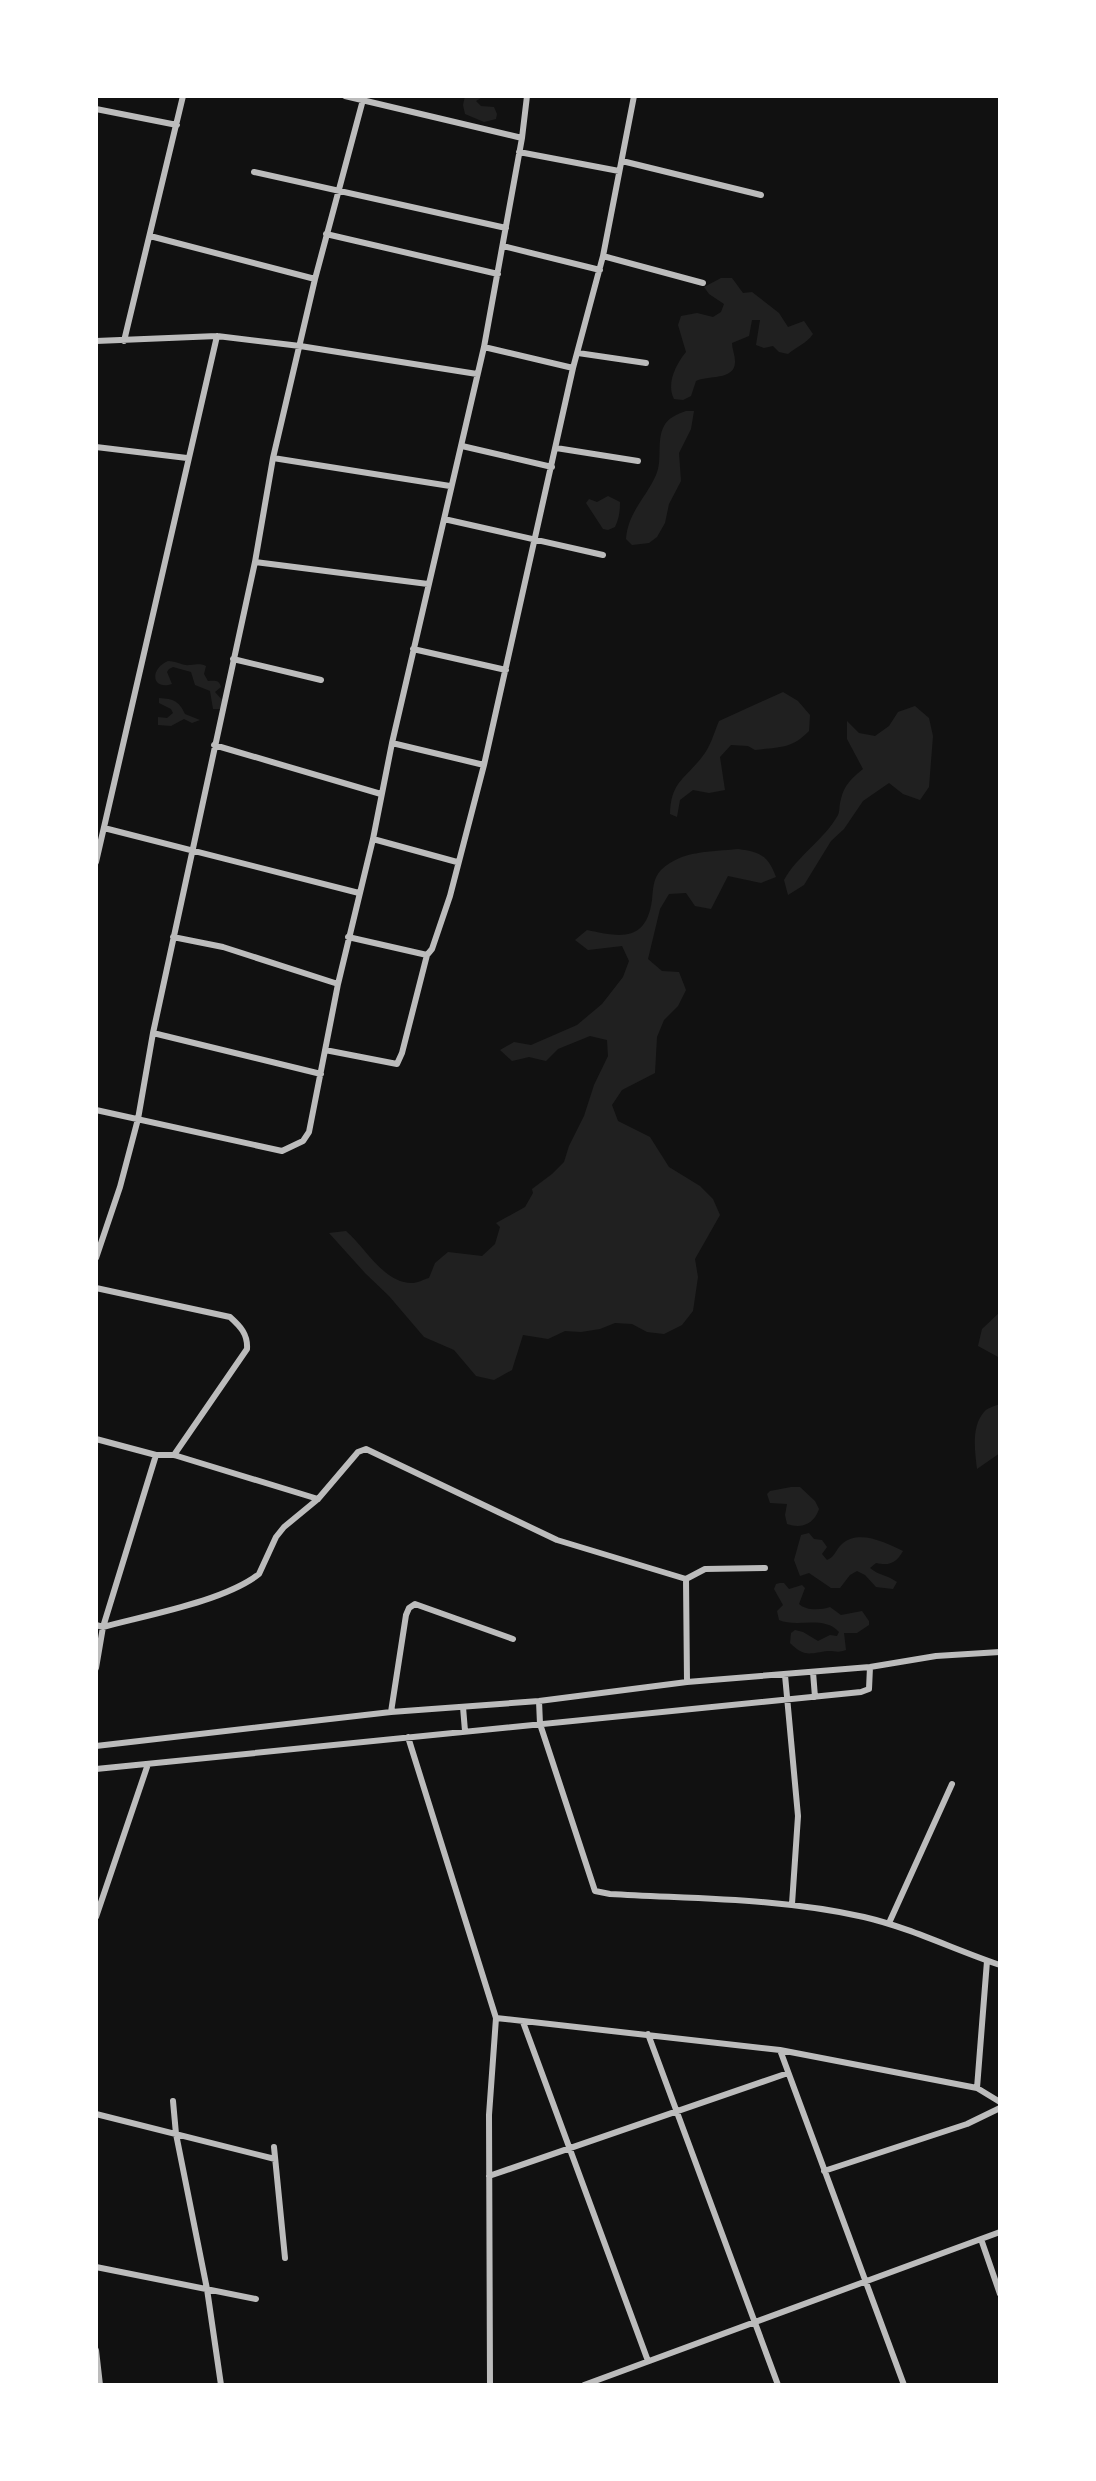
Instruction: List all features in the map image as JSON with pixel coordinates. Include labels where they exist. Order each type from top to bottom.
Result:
[{"type":"street","points":[[124,341],[183,96]]},
{"type":"street","points":[[345,96],[363,98],[522,138]]},
{"type":"street","points":[[96,1110],[282,1151],[303,1141],[309,1132],[348,937],[373,839],[450,485],[484,347],[522,138],[527,96]]},
{"type":"street","points":[[325,1049],[397,1064],[402,1054],[427,955],[432,949],[450,896],[484,765],[573,368],[600,270],[634,96]]},
{"type":"street","points":[[96,1258],[120,1187],[138,1119],[173,937],[255,562],[273,458],[315,279],[363,98]]},
{"type":"street","points":[[96,109],[177,125]]},
{"type":"street","points":[[519,152],[619,171]]},
{"type":"street","points":[[622,161],[761,195]]},
{"type":"street","points":[[254,172],[506,228]]},
{"type":"street","points":[[327,234],[498,274]]},
{"type":"street","points":[[149,236],[315,279]]},
{"type":"street","points":[[503,246],[600,270]]},
{"type":"street","points":[[603,256],[703,283]]},
{"type":"street","points":[[96,862],[217,336]]},
{"type":"street","points":[[96,341],[217,336],[300,346],[477,374]]},
{"type":"street","points":[[484,347],[573,368]]},
{"type":"street","points":[[578,353],[646,363]]},
{"type":"street","points":[[461,446],[552,467]]},
{"type":"street","points":[[96,447],[187,458]]},
{"type":"street","points":[[556,448],[638,461]]},
{"type":"street","points":[[273,458],[450,485]]},
{"type":"street","points":[[444,519],[603,555]]},
{"type":"street","points":[[255,562],[428,584]]},
{"type":"street","points":[[413,649],[506,670]]},
{"type":"street","points":[[233,659],[321,680]]},
{"type":"street","points":[[392,743],[484,765]]},
{"type":"street","points":[[214,745],[381,794]]},
{"type":"street","points":[[104,828],[359,893]]},
{"type":"street","points":[[373,839],[457,862]]},
{"type":"street","points":[[173,937],[223,947],[338,984]]},
{"type":"street","points":[[348,937],[427,955]]},
{"type":"street","points":[[153,1033],[321,1074]]},
{"type":"street","points":[[96,1288],[230,1317],[241,1327],[247,1339],[247,1349],[174,1455]]},
{"type":"street","points":[[96,1439],[156,1455],[174,1455],[318,1499]]},
{"type":"street","points":[[100,1626],[213,1597],[232,1590],[259,1574],[276,1537],[284,1527],[318,1499],[358,1452],[366,1448],[556,1540],[687,1579],[705,1569],[765,1567]]},
{"type":"street","points":[[96,1668],[100,1626],[156,1455]]},
{"type":"street","points":[[687,1579],[687,1682]]},
{"type":"street","points":[[391,1712],[407,1615],[409,1608],[415,1604],[513,1639]]},
{"type":"street","points":[[96,1746],[391,1712],[539,1701],[687,1682],[870,1667],[936,1656],[1000,1651]]},
{"type":"street","points":[[96,1769],[866,1691],[869,1689],[870,1667]]},
{"type":"street","points":[[813,1672],[815,1697]]},
{"type":"street","points":[[785,1675],[798,1816],[792,1904]]},
{"type":"street","points":[[539,1701],[540,1724],[595,1891],[792,1904],[889,1923],[1000,1965]]},
{"type":"street","points":[[463,1707],[465,1731]]},
{"type":"street","points":[[408,1737],[496,2018],[489,2115],[490,2383],[498,2385]]},
{"type":"street","points":[[96,1917],[148,1764]]},
{"type":"street","points":[[889,1923],[952,1784]]},
{"type":"street","points":[[977,2088],[988,1961]]},
{"type":"street","points":[[496,2018],[780,2050],[977,2088],[1000,2102]]},
{"type":"street","points":[[523,2022],[648,2361]]},
{"type":"street","points":[[648,2034],[778,2385]]},
{"type":"street","points":[[780,2050],[904,2385]]},
{"type":"street","points":[[489,2176],[788,2073]]},
{"type":"street","points":[[173,2101],[176,2134],[207,2289],[221,2385]]},
{"type":"street","points":[[824,2171],[967,2124],[1000,2108]]},
{"type":"street","points":[[96,2114],[275,2159]]},
{"type":"street","points":[[274,2147],[285,2258]]},
{"type":"street","points":[[584,2385],[1000,2232]]},
{"type":"street","points":[[981,2239],[1000,2294]]},
{"type":"street","points":[[96,2267],[256,2299]]},
{"type":"street","points":[[96,2350],[100,2385]]},
{"type":"shaded area","points":[[465,96],[484,96],[476,101],[481,106],[494,107],[496,119],[484,122],[465,114]]},
{"type":"shaded area","points":[[721,278],[732,278],[743,293],[752,292],[779,313],[788,327],[804,321],[813,334],[788,354],[779,352],[773,346],[764,348],[756,345],[760,320],[752,320],[749,336],[732,343],[735,361],[731,372],[696,381],[691,396],[683,400],[674,399],[671,387],[673,374],[686,352],[678,325],[681,316],[697,313],[713,317],[721,312],[724,304],[704,287]]},
{"type":"shaded area","points":[[686,411],[694,411],[691,429],[679,453],[681,481],[669,504],[665,523],[657,537],[649,543],[632,545],[626,539],[627,529],[656,475],[662,432],[670,419]]},
{"type":"shaded area","points":[[608,496],[620,502],[615,527],[608,530],[603,529],[586,503],[589,499],[597,502]]},
{"type":"shaded area","points":[[168,661],[206,666],[204,674],[208,681],[220,684],[221,687],[215,692],[224,702],[222,709],[213,709],[210,691],[195,685],[191,672],[173,667],[167,672],[172,684],[157,682],[155,678],[158,669]]},
{"type":"shaded area","points":[[783,692],[798,701],[810,715],[809,731],[797,741],[778,747],[755,750],[748,746],[731,745],[720,757],[725,790],[709,793],[693,790],[680,800],[677,817],[670,814],[676,788],[705,753],[719,721]]},
{"type":"shaded area","points":[[159,698],[175,702],[185,714],[200,720],[192,723],[184,719],[171,726],[158,725],[158,717],[167,718],[173,713],[159,703]]},
{"type":"shaded area","points":[[915,706],[929,718],[933,736],[929,787],[920,800],[903,794],[889,783],[863,801],[844,829],[831,841],[804,885],[788,895],[784,880],[832,824],[839,813],[844,790],[863,769],[847,739],[847,721],[859,733],[875,736],[889,726],[898,712]]},
{"type":"shaded area","points":[[738,849],[763,856],[776,877],[761,883],[728,876],[711,909],[695,906],[686,893],[669,894],[660,909],[648,959],[662,971],[679,972],[686,990],[678,1006],[664,1020],[657,1037],[655,1073],[622,1090],[612,1105],[618,1121],[650,1137],[669,1167],[700,1186],[713,1199],[720,1215],[695,1259],[698,1277],[693,1311],[682,1325],[664,1334],[647,1332],[632,1324],[615,1323],[600,1329],[565,1331],[548,1339],[523,1335],[512,1370],[494,1380],[476,1376],[454,1350],[424,1337],[329,1233],[346,1231],[393,1278],[413,1283],[429,1278],[435,1263],[448,1252],[482,1256],[495,1244],[500,1227],[496,1223],[525,1207],[533,1193],[532,1189],[564,1162],[608,1056],[607,1040],[590,1036],[558,1049],[546,1061],[529,1057],[512,1061],[500,1050],[514,1042],[531,1045],[577,1025],[602,1004],[623,977],[629,961],[622,946],[588,950],[575,940],[587,930],[630,934],[644,924],[649,914],[655,880],[658,873],[669,863],[687,855]]},
{"type":"shaded area","points":[[1000,1312],[1000,1358],[978,1346],[982,1329]]},
{"type":"shaded area","points":[[1000,1404],[1000,1453],[977,1469],[977,1425],[985,1411]]},
{"type":"shaded area","points":[[800,1487],[815,1501],[819,1509],[807,1524],[787,1524],[787,1504],[770,1503],[767,1494],[770,1491]]},
{"type":"shaded area","points":[[809,1533],[814,1539],[822,1540],[827,1547],[822,1554],[827,1560],[842,1544],[856,1538],[872,1539],[903,1551],[892,1563],[876,1563],[870,1568],[897,1582],[893,1589],[876,1587],[857,1571],[850,1575],[840,1588],[831,1588],[809,1573],[800,1576],[794,1560],[801,1535]]},
{"type":"shaded area","points":[[784,1583],[789,1589],[802,1585],[805,1588],[799,1604],[806,1608],[830,1607],[841,1615],[862,1611],[869,1625],[857,1633],[844,1633],[846,1650],[804,1653],[790,1643],[791,1633],[795,1630],[818,1641],[830,1635],[837,1636],[839,1632],[826,1624],[779,1620],[777,1611],[783,1605],[774,1589],[776,1584]]}]
